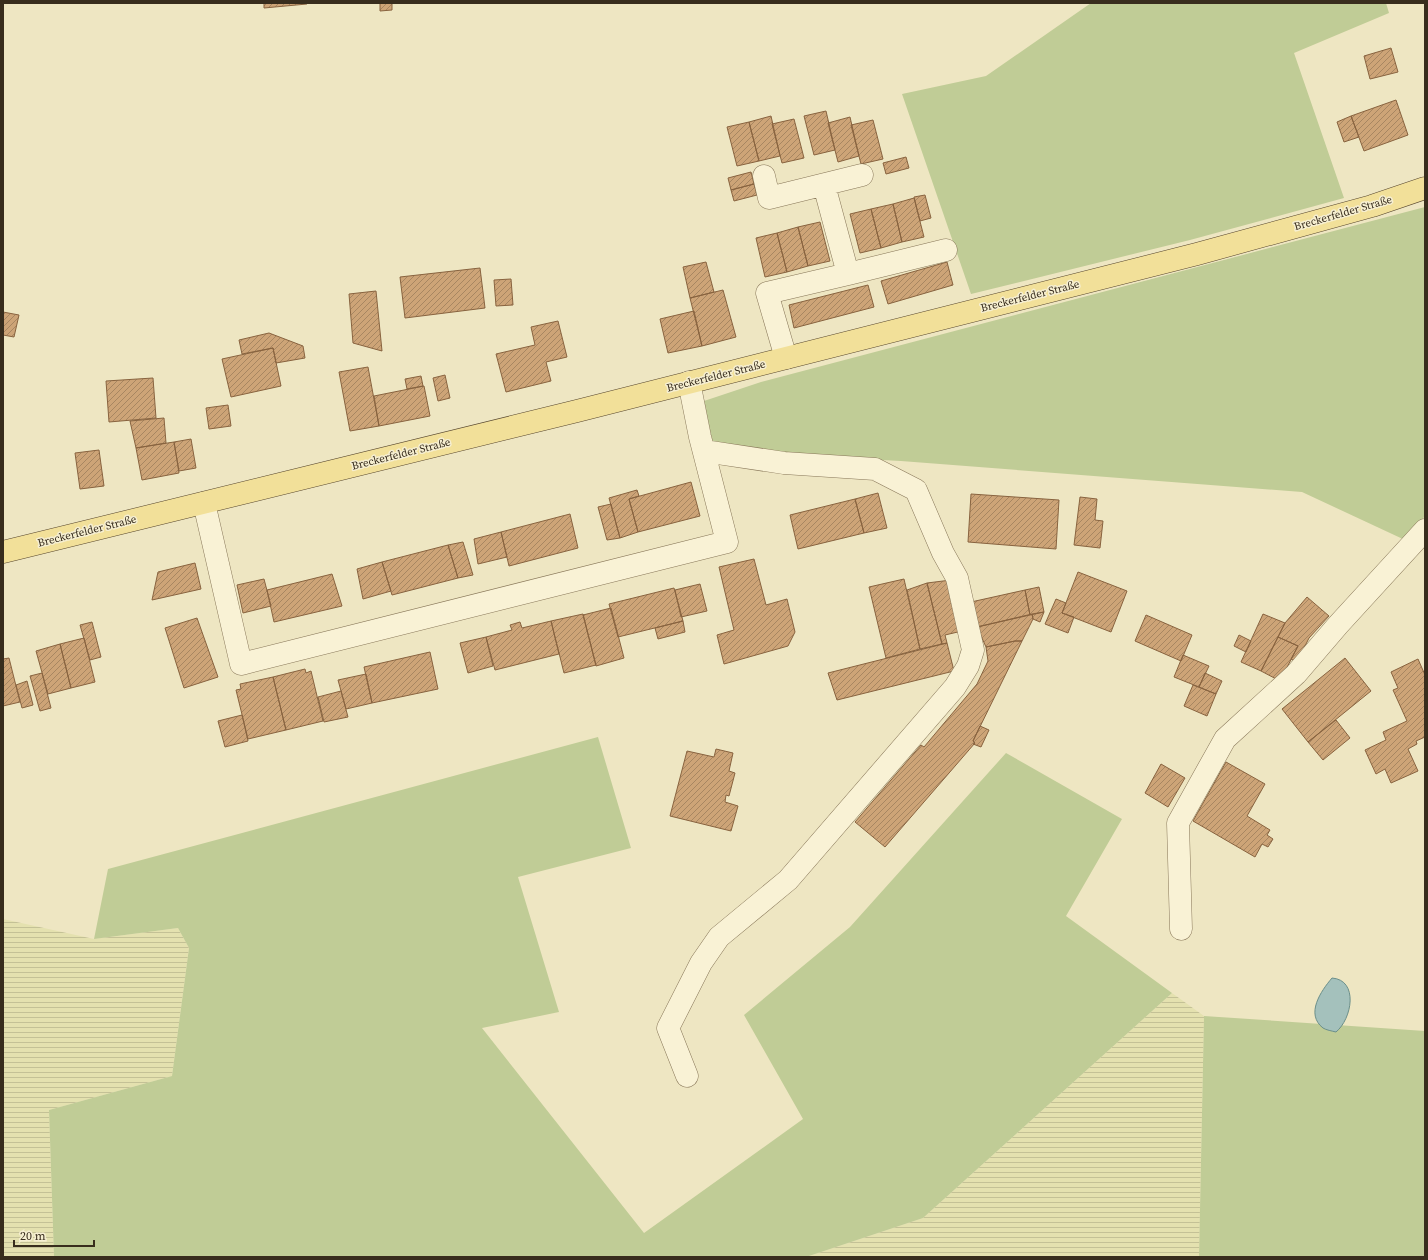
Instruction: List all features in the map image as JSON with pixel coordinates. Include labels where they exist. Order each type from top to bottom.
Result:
[{"type":"main road","name":"Breckerfelder Straße","points":[[3,552],[786,358],[1197,254],[1351,212],[1425,188]]},
{"type":"street","points":[[764,176],[769,198],[862,175]]},
{"type":"street","points":[[824,185],[848,274]]},
{"type":"street","points":[[786,358],[768,293],[946,250]]},
{"type":"street","points":[[204,503],[241,664],[727,542],[704,451],[689,382]]},
{"type":"street","points":[[687,1076],[668,1028],[701,963],[719,937],[788,880],[955,687],[968,666],[974,650],[957,578],[943,553],[916,490],[875,469],[784,462],[704,451]]},
{"type":"street","points":[[1181,929],[1178,823],[1225,739],[1296,674],[1338,625],[1425,530]]},
{"type":"shaded area","points":[[3,919],[94,939],[178,928],[189,948],[172,1076],[49,1110],[54,1257],[3,1257]]},
{"type":"shaded area","points":[[1172,993],[1204,1016],[1199,1257],[806,1257],[923,1218]]},
{"type":"green space","points":[[1091,3],[1386,3],[1389,13],[1294,53],[1344,198],[1190,240],[971,294],[902,94],[986,76]]},
{"type":"green space","points":[[1425,207],[1425,516],[1405,540],[1302,492],[901,461],[765,454],[713,446],[704,401],[761,382]]},
{"type":"green space","points":[[598,737],[631,848],[518,877],[559,1012],[482,1028],[644,1233],[803,1119],[744,1015],[850,927],[1006,753],[1122,819],[1066,916],[1172,993],[923,1218],[806,1257],[54,1257],[49,1110],[172,1076],[189,948],[178,928],[94,939],[108,869]]},
{"type":"green space","points":[[1204,1016],[1425,1031],[1425,1257],[1199,1257]]},
{"type":"water","points":[[1332,978],[1341,980],[1346,985],[1350,1001],[1346,1018],[1342,1026],[1336,1032],[1323,1028],[1315,1016],[1315,1009],[1323,989]]},
{"type":"building","points":[[264,3],[307,3],[307,4],[264,8]]},
{"type":"building","points":[[380,3],[392,3],[392,10],[380,11]]},
{"type":"building","points":[[1391,48],[1398,72],[1370,79],[1364,56]]},
{"type":"building","points":[[1396,100],[1408,135],[1364,151],[1351,116]]},
{"type":"building","points":[[826,111],[835,150],[814,155],[804,116]]},
{"type":"building","points":[[771,116],[780,156],[759,161],[749,122]]},
{"type":"building","points":[[1351,116],[1359,137],[1344,142],[1337,122]]},
{"type":"building","points":[[850,117],[859,156],[838,162],[828,123]]},
{"type":"building","points":[[794,119],[804,158],[782,163],[772,124]]},
{"type":"building","points":[[873,120],[883,159],[861,164],[851,125]]},
{"type":"building","points":[[749,122],[759,161],[737,166],[727,127]]},
{"type":"building","points":[[906,157],[909,168],[886,174],[883,163]]},
{"type":"building","points":[[751,172],[754,184],[731,190],[728,178]]},
{"type":"building","points":[[754,184],[757,195],[734,201],[731,190]]},
{"type":"building","points":[[925,195],[931,218],[920,221],[914,197]]},
{"type":"building","points":[[914,198],[924,237],[902,242],[893,204]]},
{"type":"building","points":[[893,204],[902,242],[881,248],[871,209]]},
{"type":"building","points":[[871,209],[881,248],[860,253],[850,214]]},
{"type":"building","points":[[820,222],[830,261],[808,266],[798,227]]},
{"type":"building","points":[[798,227],[808,266],[787,272],[777,233]]},
{"type":"building","points":[[777,233],[787,272],[765,277],[756,238]]},
{"type":"building","points":[[706,262],[714,292],[690,298],[683,267]]},
{"type":"building","points":[[947,262],[953,285],[888,304],[881,281]]},
{"type":"building","points":[[480,268],[485,308],[405,318],[400,277]]},
{"type":"building","points":[[511,279],[513,305],[496,306],[494,280]]},
{"type":"building","points":[[868,285],[874,307],[794,328],[789,305]]},
{"type":"building","points":[[723,290],[736,337],[702,346],[690,298]]},
{"type":"building","points":[[376,291],[382,351],[353,343],[349,294]]},
{"type":"building","points":[[694,311],[702,346],[668,353],[660,319]]},
{"type":"building","points":[[3,312],[19,315],[14,337],[3,335]]},
{"type":"building","points":[[558,321],[567,357],[546,362],[551,381],[506,392],[496,354],[535,345],[531,327]]},
{"type":"building","points":[[269,333],[303,346],[305,358],[276,363],[273,348],[242,354],[239,340]]},
{"type":"building","points":[[273,348],[281,386],[231,397],[222,359]]},
{"type":"building","points":[[368,367],[379,426],[350,431],[339,372]]},
{"type":"building","points":[[445,375],[450,398],[438,401],[433,378]]},
{"type":"building","points":[[421,376],[423,386],[407,389],[405,379]]},
{"type":"building","points":[[153,378],[156,418],[109,422],[106,381]]},
{"type":"building","points":[[424,386],[430,416],[379,426],[374,396]]},
{"type":"building","points":[[228,405],[231,426],[209,429],[206,408]]},
{"type":"building","points":[[164,418],[166,443],[136,448],[130,421]]},
{"type":"building","points":[[191,439],[196,468],[179,471],[174,442]]},
{"type":"building","points":[[174,442],[179,473],[142,480],[136,448]]},
{"type":"building","points":[[99,450],[104,486],[80,489],[75,453]]},
{"type":"building","points":[[691,482],[700,516],[638,532],[629,499]]},
{"type":"building","points":[[637,490],[639,496],[629,499],[638,532],[620,538],[609,498]]},
{"type":"building","points":[[878,493],[887,528],[864,533],[855,499]]},
{"type":"building","points":[[971,494],[1059,500],[1056,549],[968,542]]},
{"type":"building","points":[[1080,497],[1097,499],[1095,520],[1103,521],[1100,548],[1074,545]]},
{"type":"building","points":[[855,499],[864,533],[798,549],[790,515]]},
{"type":"building","points":[[611,504],[620,538],[607,540],[598,507]]},
{"type":"building","points":[[570,514],[578,548],[509,566],[501,532]]},
{"type":"building","points":[[501,532],[507,557],[478,564],[474,539]]},
{"type":"building","points":[[463,542],[473,575],[458,578],[448,545]]},
{"type":"building","points":[[448,545],[458,578],[392,595],[382,562]]},
{"type":"building","points":[[754,559],[766,605],[787,599],[795,632],[788,646],[724,664],[717,635],[734,630],[719,567]]},
{"type":"building","points":[[382,562],[391,591],[363,599],[357,569]]},
{"type":"building","points":[[195,563],[201,589],[152,600],[158,572]]},
{"type":"building","points":[[1078,572],[1127,591],[1111,632],[1062,613]]},
{"type":"building","points":[[332,574],[342,606],[274,622],[267,590]]},
{"type":"building","points":[[264,579],[271,606],[243,613],[237,585]]},
{"type":"building","points":[[904,579],[920,649],[886,658],[869,587]]},
{"type":"building","points":[[951,580],[962,631],[945,635],[947,643],[942,644],[927,583]]},
{"type":"building","points":[[927,583],[942,644],[920,649],[907,590]]},
{"type":"building","points":[[700,584],[707,611],[681,617],[675,590]]},
{"type":"building","points":[[1039,587],[1044,612],[1030,615],[1025,590]]},
{"type":"building","points":[[674,588],[683,621],[618,637],[609,604]]},
{"type":"building","points":[[1025,590],[1030,615],[977,627],[971,602]]},
{"type":"building","points":[[1307,597],[1329,616],[1309,638],[1297,662],[1291,659],[1298,646],[1278,637],[1285,623]]},
{"type":"building","points":[[1056,599],[1066,603],[1062,613],[1074,617],[1068,633],[1045,624]]},
{"type":"building","points":[[611,608],[624,658],[596,666],[583,615]]},
{"type":"building","points":[[1044,612],[1040,622],[1033,619],[1032,614]]},
{"type":"building","points":[[583,614],[596,665],[564,673],[551,621]]},
{"type":"building","points":[[1032,614],[1033,619],[1022,641],[986,647],[977,627]]},
{"type":"building","points":[[1263,614],[1285,623],[1261,671],[1241,662]]},
{"type":"building","points":[[1146,615],[1192,635],[1181,661],[1135,641]]},
{"type":"building","points":[[197,618],[218,677],[184,688],[165,628]]},
{"type":"building","points":[[551,621],[559,654],[495,670],[486,637],[512,630],[510,625],[520,622],[522,628]]},
{"type":"building","points":[[683,621],[685,632],[658,639],[655,628]]},
{"type":"building","points":[[92,622],[101,657],[90,660],[80,625]]},
{"type":"building","points":[[1239,635],[1251,641],[1246,652],[1234,646]]},
{"type":"building","points":[[486,637],[493,666],[468,673],[460,643]]},
{"type":"building","points":[[1278,637],[1298,646],[1280,681],[1261,671]]},
{"type":"building","points":[[84,638],[95,682],[71,688],[60,644]]},
{"type":"building","points":[[1022,641],[973,741],[975,743],[885,847],[855,822],[921,745],[924,747],[977,684],[988,661],[986,647]]},
{"type":"building","points":[[947,643],[954,671],[837,700],[828,673]]},
{"type":"building","points":[[60,644],[71,688],[48,694],[36,651]]},
{"type":"building","points":[[430,652],[438,689],[372,703],[364,667]]},
{"type":"building","points":[[1183,655],[1209,666],[1199,687],[1174,677]]},
{"type":"building","points":[[9,658],[20,702],[3,706],[3,659]]},
{"type":"building","points":[[1345,658],[1371,691],[1308,742],[1282,709]]},
{"type":"building","points":[[1418,659],[1425,675],[1425,737],[1416,741],[1417,744],[1408,749],[1418,771],[1391,783],[1385,769],[1376,774],[1365,750],[1386,740],[1383,732],[1407,721],[1393,690],[1398,688],[1391,672]]},
{"type":"building","points":[[305,669],[306,673],[311,671],[323,721],[286,730],[273,677]]},
{"type":"building","points":[[42,673],[51,708],[40,711],[30,676]]},
{"type":"building","points":[[1205,673],[1222,681],[1216,694],[1199,687]]},
{"type":"building","points":[[366,674],[372,703],[346,709],[338,680]]},
{"type":"building","points":[[273,677],[286,730],[248,739],[236,690],[241,689],[240,684]]},
{"type":"building","points":[[27,681],[33,705],[22,708],[16,685]]},
{"type":"building","points":[[1193,685],[1216,694],[1207,716],[1184,706]]},
{"type":"building","points":[[341,691],[348,717],[324,722],[318,697]]},
{"type":"building","points":[[242,715],[248,741],[225,747],[218,721]]},
{"type":"building","points":[[1336,720],[1350,738],[1323,760],[1308,742]]},
{"type":"building","points":[[980,726],[989,730],[981,747],[973,744],[975,743],[973,741]]},
{"type":"building","points":[[716,749],[733,753],[729,771],[735,773],[729,796],[726,795],[725,802],[738,806],[731,831],[670,816],[687,751],[714,757]]},
{"type":"building","points":[[1226,762],[1265,784],[1247,816],[1270,830],[1267,835],[1273,839],[1268,847],[1262,844],[1255,857],[1193,821]]},
{"type":"building","points":[[1161,764],[1185,778],[1168,807],[1145,793]]}]
